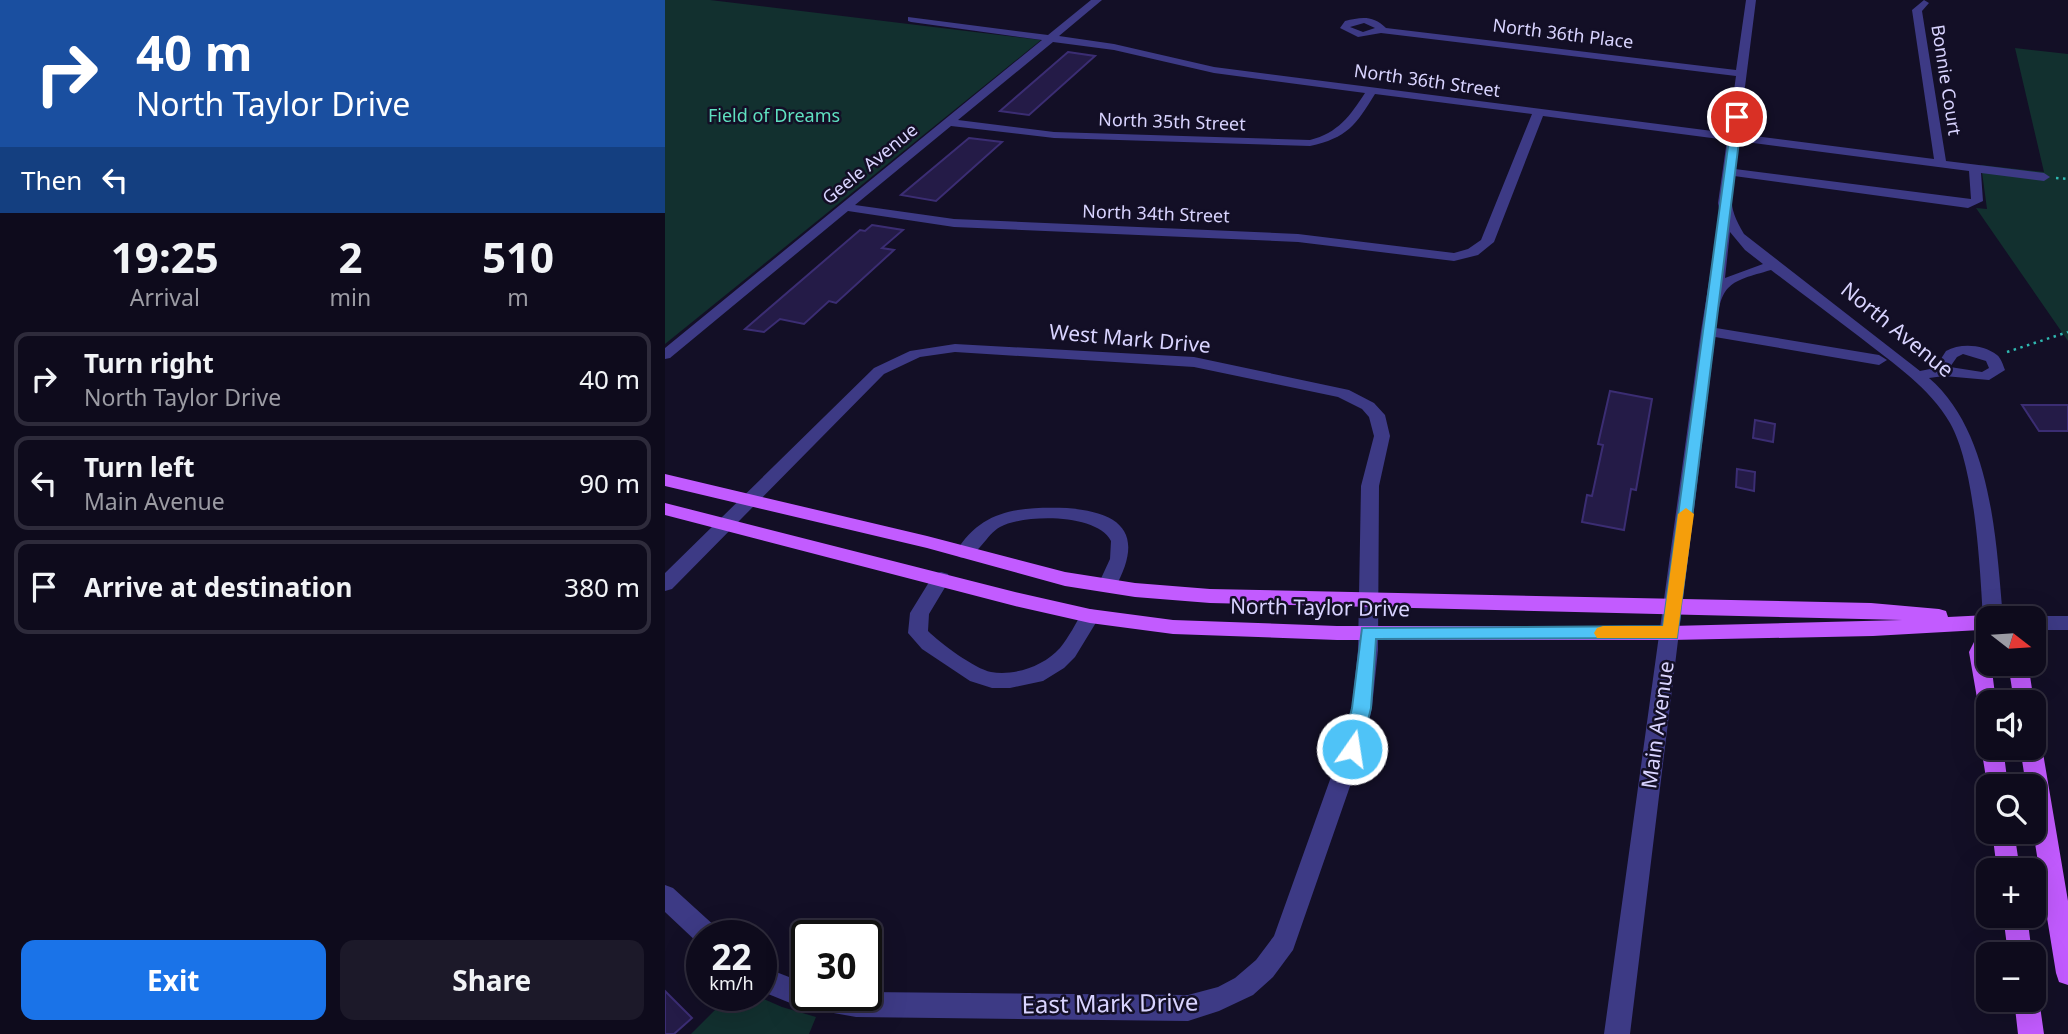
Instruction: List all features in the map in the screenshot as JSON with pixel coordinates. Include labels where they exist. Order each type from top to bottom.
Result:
[{"type":"main road","name":"North Taylor Drive","points":[[665,480],[965,552],[1065,579],[1135,590],[1210,596],[1871,610],[1976,620]]},
{"type":"main road","name":"North Taylor Drive","points":[[665,509],[1090,616],[1183,627],[1368,633],[1671,633],[1873,629],[1976,622]]},
{"type":"main road","points":[[2033,760],[2068,973]]},
{"type":"main road","points":[[2028,1012],[2031,1034]]},
{"type":"street","name":"Geele Avenue","points":[[665,355],[1097,0]]},
{"type":"street","name":"Main Avenue","points":[[1617,1034],[1708,331],[1726,214],[1724,203],[1735,139],[1751,0]]},
{"type":"street","name":"Bonnie Court","points":[[1924,3],[1917,10],[1941,165]]},
{"type":"street","name":"North 36th Street","points":[[911,19],[1123,49],[1214,70],[2044,177]]},
{"type":"street","name":"North 36th Place","points":[[1380,30],[1741,74]]},
{"type":"street","name":"North 35th Street","points":[[949,121],[1054,135],[1310,143],[1332,138],[1346,129],[1371,91]]},
{"type":"street","name":"North 34th Street","points":[[844,207],[954,223],[1299,238],[1432,256],[1465,255],[1481,248],[1487,242],[1538,113]]},
{"type":"street","points":[[1729,172],[1968,204],[1977,201],[1975,169]]},
{"type":"street","name":"North Avenue","points":[[1726,214],[1739,236],[1917,376],[1947,407],[1967,443],[1988,552],[1992,606]]},
{"type":"street","points":[[1716,291],[1739,275],[1773,265]]},
{"type":"street","points":[[1708,331],[1879,360]]},
{"type":"street","name":"West Mark Drive","points":[[751,500],[879,371],[906,356],[931,350],[954,348],[1194,362],[1343,393],[1369,406],[1377,415],[1382,436],[1370,486],[1368,633]]},
{"type":"street","points":[[1917,376],[1944,371],[1984,377],[1997,370],[1991,358],[1966,349],[1946,356],[1942,367],[1944,371]]},
{"type":"street","points":[[665,584],[751,500]]},
{"type":"street","points":[[965,552],[986,528],[1002,519],[1051,514],[1087,516],[1108,525],[1118,539],[1119,561],[1107,585]]},
{"type":"street","points":[[941,579],[920,613],[918,633],[929,644],[983,678],[1001,681],[1019,679],[1051,668],[1064,657],[1090,616]]},
{"type":"street","points":[[2046,623],[2068,624]]},
{"type":"street","name":"East Mark Drive","points":[[777,985],[803,996],[827,1001],[898,1005],[1188,1008],[1220,1000],[1249,984],[1271,962],[1284,942],[1352,749],[1362,708],[1368,633]]},
{"type":"street","points":[[665,896],[691,920]]},
{"type":"path","points":[[1991,358],[2068,332]]},
{"type":"green space","name":"Field of Dreams","points":[[665,0],[710,0],[1041,40],[665,344]]},
{"type":"green space","points":[[2015,48],[2068,54],[2068,341],[1976,208],[1987,209],[1981,165],[2044,172]]},
{"type":"green space","points":[[777,1005],[816,1017],[809,1034],[691,1034],[714,1011],[777,1011]]},
{"type":"building","points":[[1068,52],[1095,56],[1029,115],[1000,111]]},
{"type":"building","points":[[969,138],[1002,142],[936,201],[901,195]]},
{"type":"building","points":[[872,225],[903,230],[882,248],[894,250],[836,303],[829,301],[804,324],[780,319],[764,332],[745,329],[860,230],[865,231]]},
{"type":"building","points":[[1610,391],[1652,399],[1636,490],[1631,489],[1624,530],[1582,522],[1587,495],[1592,496],[1603,445],[1598,444]]},
{"type":"building","points":[[2022,405],[2068,405],[2068,431],[2039,431]]},
{"type":"building","points":[[1755,420],[1775,424],[1773,442],[1753,438]]},
{"type":"building","points":[[1737,469],[1755,472],[1754,491],[1736,487]]},
{"type":"building","points":[[665,991],[692,1018],[674,1034],[665,1034]]},
{"type":"slow traffic","points":[[1603,633],[1671,633],[1686,514]]},
{"type":"route","points":[[1352,749],[1362,708],[1368,633],[1671,633],[1737,117]]}]
